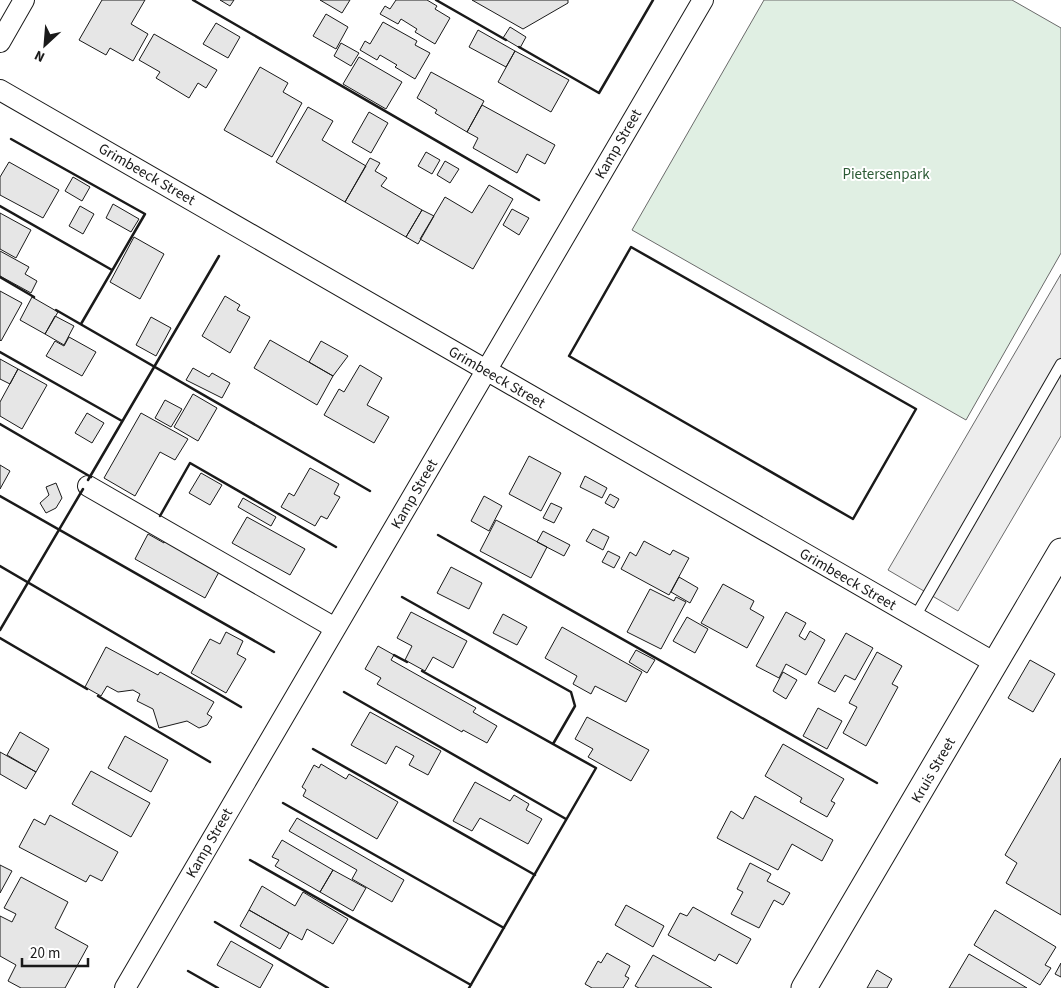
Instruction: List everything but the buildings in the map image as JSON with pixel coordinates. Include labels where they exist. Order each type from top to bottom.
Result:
[{"type":"street","points":[[0,42],[24,0]]},
{"type":"street","name":"Kamp Street","points":[[125,988],[703,0]]},
{"type":"street","name":"Grimbeeck Street","points":[[0,90],[995,663]]},
{"type":"street","points":[[88,486],[336,628]]},
{"type":"street","name":"Kruis Street","points":[[804,988],[1061,551]]},
{"type":"lane","points":[[915,617],[1061,364]]},
{"type":"green space","name":"Pietersenpark","points":[[764,0],[1012,0],[1061,28],[1061,253],[966,420],[632,230]]},
{"type":"shaded area","points":[[1061,274],[1061,436],[958,611],[888,570]]},
{"type":"wall","points":[[193,0],[539,200]]},
{"type":"wall","points":[[436,0],[506,40]]},
{"type":"wall","points":[[519,47],[599,93],[653,0]]},
{"type":"wall","points":[[11,139],[145,214],[81,324]]},
{"type":"wall","points":[[0,206],[112,270]]},
{"type":"wall","points":[[631,247],[916,409],[853,519],[569,356],[631,247]]},
{"type":"wall","points":[[88,480],[219,256]]},
{"type":"wall","points":[[0,277],[34,297]]},
{"type":"wall","points":[[56,310],[370,491]]},
{"type":"wall","points":[[0,352],[122,421]]},
{"type":"wall","points":[[0,424],[91,477]]},
{"type":"wall","points":[[160,516],[190,463],[336,547]]},
{"type":"wall","points":[[0,630],[83,489]]},
{"type":"wall","points":[[0,496],[274,652]]},
{"type":"wall","points":[[438,535],[877,783]]},
{"type":"wall","points":[[0,566],[241,707]]},
{"type":"wall","points":[[402,597],[571,692],[575,706],[553,744]]},
{"type":"wall","points":[[0,638],[87,689]]},
{"type":"wall","points":[[394,655],[407,662]]},
{"type":"wall","points":[[422,671],[596,768],[469,988]]},
{"type":"wall","points":[[344,692],[566,819]]},
{"type":"wall","points":[[98,696],[210,762]]},
{"type":"wall","points":[[313,749],[535,875]]},
{"type":"wall","points":[[283,803],[504,928]]},
{"type":"wall","points":[[250,860],[471,985]]},
{"type":"wall","points":[[215,922],[328,988]]},
{"type":"wall","points":[[188,971],[218,988]]}]
